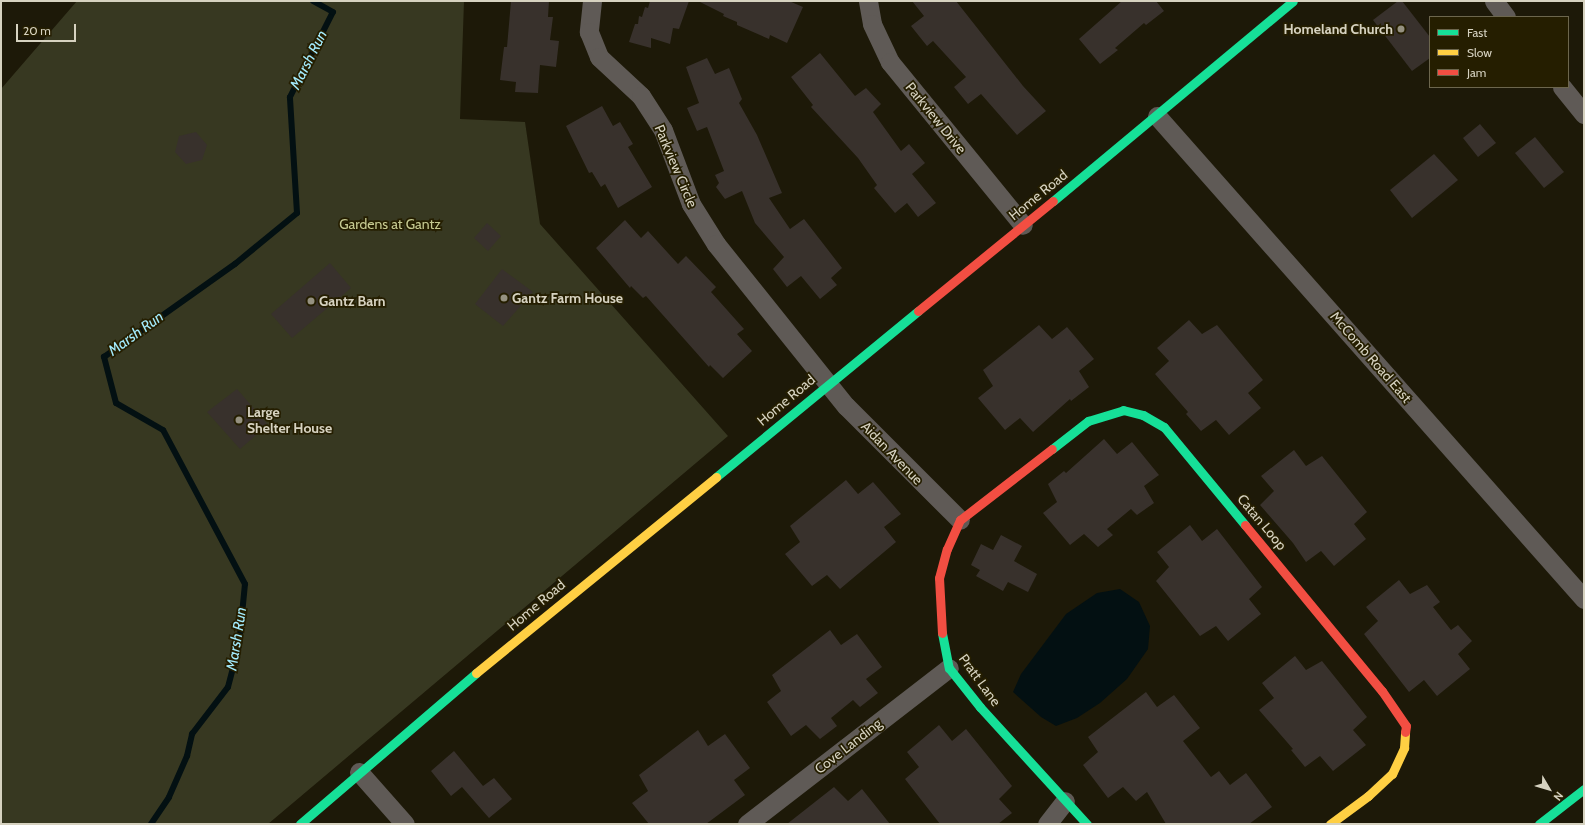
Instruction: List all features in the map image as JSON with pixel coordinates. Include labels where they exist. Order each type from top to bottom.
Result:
[{"type":"main road","name":"Home Road","points":[[300,824],[438,704],[827,384],[1158,116],[1293,1]]},
{"type":"main road","name":"Catan Loop","points":[[960,520],[1088,421],[1123,410],[1143,415],[1164,427],[1382,691],[1406,726],[1404,748],[1392,774],[1368,796],[1330,824]]},
{"type":"main road","name":"Pratt Lane","points":[[960,520],[948,549],[939,578],[942,639],[949,668],[980,707],[1087,824]]},
{"type":"main road","points":[[1539,824],[1584,789]]},
{"type":"street","name":"Parkview Circle","points":[[592,1],[589,32],[598,57],[641,96],[663,130],[691,204],[716,244],[827,384]]},
{"type":"street","name":"Parkview Drive","points":[[868,1],[872,24],[890,62],[1023,225]]},
{"type":"street","points":[[1494,1],[1505,16]]},
{"type":"street","points":[[1563,88],[1584,114]]},
{"type":"street","name":"McComb Road East","points":[[1158,116],[1584,599]]},
{"type":"street","name":"Aidan Avenue","points":[[827,384],[924,487],[960,520]]},
{"type":"street","name":"Cove Landing","points":[[747,824],[949,668]]},
{"type":"street","points":[[359,772],[405,824]]},
{"type":"street","points":[[1047,824],[1065,801]]},
{"type":"green space","name":"Gardens at Gantz","points":[[77,1],[464,1],[460,119],[525,122],[540,224],[728,436],[268,824],[1,824],[1,89]]},
{"type":"shaded area","points":[[1120,589],[1139,602],[1150,626],[1148,649],[1127,679],[1100,703],[1077,718],[1056,726],[1041,717],[1013,692],[1021,674],[1066,614],[1097,593]]},
{"type":"building","points":[[511,1],[549,1],[548,17],[553,17],[550,40],[559,41],[556,67],[540,65],[538,93],[515,92],[516,82],[500,80],[504,47],[507,47]]},
{"type":"building","points":[[650,1],[689,1],[679,29],[673,28],[670,44],[651,38],[651,48],[629,42],[635,24],[638,24],[639,16],[642,17],[645,7],[648,8]]},
{"type":"building","points":[[698,1],[789,1],[803,7],[787,43],[770,35],[769,39],[737,25],[737,22],[723,16],[724,14]]},
{"type":"building","points":[[912,1],[956,1],[1023,86],[1046,111],[1017,135],[981,94],[968,104],[954,87],[966,77],[933,41],[927,46],[911,26],[924,16]]},
{"type":"building","points":[[1122,1],[1156,1],[1164,11],[1146,25],[1144,23],[1115,48],[1118,50],[1100,64],[1079,39]]},
{"type":"building","name":"Homeland Church","points":[[1398,1],[1402,1],[1429,36],[1429,59],[1412,71],[1373,20]]},
{"type":"building","points":[[820,53],[855,96],[866,88],[881,104],[873,112],[901,151],[909,144],[925,163],[912,174],[936,203],[918,217],[907,203],[895,213],[874,188],[877,185],[858,158],[811,107],[813,105],[791,77]]},
{"type":"building","points":[[707,58],[715,74],[729,68],[742,99],[739,103],[757,135],[782,193],[769,198],[790,229],[804,219],[842,268],[831,278],[837,285],[820,299],[801,276],[787,287],[773,269],[784,257],[755,223],[742,191],[725,199],[716,187],[719,183],[715,175],[724,171],[707,127],[697,131],[687,108],[699,103],[686,67]]},
{"type":"building","points":[[602,106],[613,126],[620,122],[633,144],[628,147],[652,187],[618,208],[605,184],[601,187],[592,172],[589,173],[566,126]]},
{"type":"building","points":[[1480,124],[1496,143],[1478,157],[1463,138]]},
{"type":"building","points":[[196,132],[207,145],[202,160],[186,164],[175,152],[179,136]]},
{"type":"building","points":[[1535,137],[1564,172],[1544,188],[1515,153]]},
{"type":"building","points":[[1434,154],[1458,180],[1412,218],[1390,190]]},
{"type":"building","points":[[625,220],[641,238],[648,231],[678,264],[686,256],[716,287],[711,292],[744,329],[737,334],[752,351],[723,378],[710,365],[709,367],[646,296],[643,298],[631,286],[630,288],[596,248]]},
{"type":"building","points":[[487,223],[501,236],[488,251],[474,238]]},
{"type":"building","name":"Gantz Barn","points":[[330,263],[351,288],[292,338],[271,314]]},
{"type":"building","name":"Gantz Farm House","points":[[502,269],[533,292],[503,326],[475,304]]},
{"type":"building","points":[[1189,320],[1202,334],[1217,325],[1263,380],[1248,393],[1261,408],[1229,435],[1216,420],[1201,431],[1186,414],[1188,412],[1155,374],[1169,361],[1157,348]]},
{"type":"building","points":[[1039,325],[1052,339],[1067,327],[1094,359],[1079,371],[1089,387],[1071,401],[1070,399],[1033,432],[1020,418],[1005,430],[978,398],[993,386],[983,370]]},
{"type":"building","name":"Large Shelter House","points":[[237,389],[268,425],[240,449],[207,412]]},
{"type":"building","points":[[1104,439],[1117,454],[1132,442],[1159,475],[1144,486],[1154,503],[1137,515],[1131,509],[1107,529],[1113,535],[1098,547],[1084,534],[1070,545],[1043,513],[1057,502],[1048,484],[1064,471],[1066,473]]},
{"type":"building","points":[[1294,450],[1306,466],[1322,456],[1367,512],[1354,524],[1366,539],[1334,566],[1321,551],[1306,562],[1293,543],[1260,505],[1274,491],[1261,476]]},
{"type":"building","points":[[846,480],[858,494],[873,482],[901,514],[884,527],[896,542],[840,589],[827,575],[812,586],[785,554],[800,542],[790,526]]},
{"type":"building","points":[[1190,525],[1202,541],[1217,529],[1262,587],[1249,599],[1261,614],[1228,641],[1216,626],[1200,636],[1156,581],[1169,567],[1157,552]]},
{"type":"building","points":[[1001,535],[1022,546],[1014,561],[1037,574],[1028,592],[1008,582],[1003,591],[976,576],[980,570],[971,565],[981,544],[993,550]]},
{"type":"building","points":[[1399,580],[1410,594],[1427,585],[1440,602],[1433,607],[1451,630],[1458,625],[1472,641],[1458,654],[1470,669],[1437,696],[1424,680],[1409,692],[1364,634],[1378,621],[1366,607]]},
{"type":"building","points":[[830,630],[841,645],[857,634],[882,667],[866,679],[878,693],[860,707],[853,700],[831,718],[837,726],[820,739],[806,725],[791,736],[767,702],[781,691],[772,675]]},
{"type":"building","points":[[1295,656],[1306,670],[1322,661],[1367,717],[1353,730],[1366,745],[1333,771],[1320,756],[1305,767],[1291,750],[1293,749],[1259,710],[1274,698],[1262,683]]},
{"type":"building","points":[[1146,692],[1157,707],[1174,695],[1200,728],[1183,741],[1211,777],[1219,771],[1230,785],[1246,773],[1272,807],[1249,824],[1166,824],[1147,792],[1136,801],[1123,787],[1108,798],[1083,765],[1098,752],[1088,737]]},
{"type":"building","points":[[939,725],[952,741],[966,729],[1012,786],[999,799],[1012,813],[998,824],[940,824],[905,779],[919,767],[907,752]]},
{"type":"building","points":[[698,730],[708,746],[725,734],[750,768],[734,780],[745,795],[706,824],[649,824],[632,803],[648,791],[639,775]]},
{"type":"building","points":[[454,751],[483,786],[494,778],[512,799],[489,818],[462,787],[451,796],[431,771]]},
{"type":"building","points":[[834,787],[848,801],[862,789],[890,824],[787,824]]},
{"type":"waterway","name":"Marsh Run","points":[[151,824],[169,797],[187,756],[192,734],[228,687],[239,645],[245,584],[163,430],[116,403],[104,357],[235,264],[297,213],[290,97],[333,12],[313,1]]},
{"type":"traffic: fast","points":[[1053,201],[1293,1]]},
{"type":"traffic: fast","points":[[716,477],[918,311]]},
{"type":"traffic: fast","points":[[1052,449],[1088,421],[1123,410],[1143,415],[1164,427],[1245,525]]},
{"type":"traffic: fast","points":[[942,633],[949,668],[980,707],[1087,824]]},
{"type":"traffic: fast","points":[[300,824],[476,673]]},
{"type":"traffic: fast","points":[[1539,824],[1584,789]]},
{"type":"traffic: slow","points":[[476,673],[716,477]]},
{"type":"traffic: slow","points":[[1330,824],[1368,796],[1392,774],[1404,748],[1405,732]]},
{"type":"traffic: jam","points":[[918,311],[1053,201]]},
{"type":"traffic: jam","points":[[942,633],[939,578],[947,549],[960,520],[1052,449]]},
{"type":"traffic: jam","points":[[1245,525],[1382,691],[1406,726],[1405,732]]},
{"type":"place","name":"Homeland Church","points":[[1401,29]]},
{"type":"place","name":"Gantz Farm House","points":[[504,298]]},
{"type":"place","name":"Gantz Barn","points":[[311,301]]},
{"type":"place","name":"Large Shelter House","points":[[239,420]]}]
